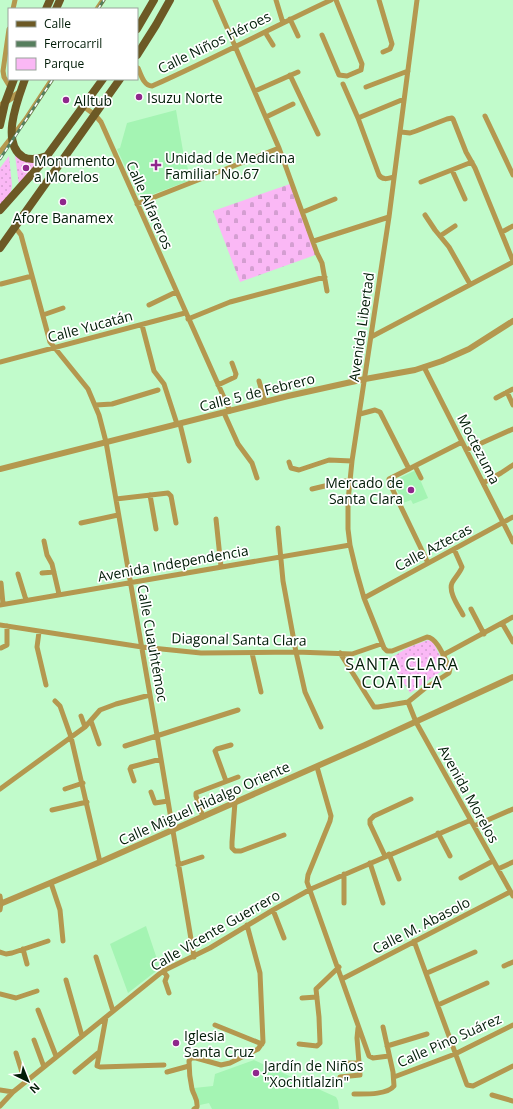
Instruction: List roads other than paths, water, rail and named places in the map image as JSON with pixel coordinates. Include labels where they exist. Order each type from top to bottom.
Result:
[{"type":"main road","points":[[138,27],[154,0]]},
{"type":"main road","points":[[138,52],[170,0]]},
{"type":"main road","points":[[0,125],[2,104],[14,80]]},
{"type":"main road","points":[[25,80],[13,115],[12,138],[14,148],[18,153],[27,159],[39,159],[48,155]]},
{"type":"main road","points":[[0,210],[35,172],[102,80]]},
{"type":"main road","points":[[0,248],[119,80]]},
{"type":"street","points":[[216,0],[279,148],[322,263],[328,291]]},
{"type":"street","points":[[276,0],[282,23]]},
{"type":"street","name":"Calle Niños Héroes","points":[[138,68],[145,83],[152,86],[331,0]]},
{"type":"street","points":[[322,35],[339,75],[347,76],[361,70],[362,64],[336,0]]},
{"type":"street","points":[[379,0],[392,44],[390,49],[383,52]]},
{"type":"street","name":"Avenida Libertad","points":[[417,0],[389,218],[352,462],[348,514],[350,545],[364,598],[381,644],[387,651],[392,651],[430,637],[436,642],[443,656]]},
{"type":"street","points":[[290,19],[298,36]]},
{"type":"street","points":[[265,32],[273,45]]},
{"type":"street","points":[[8,36],[3,71],[4,77],[10,87]]},
{"type":"street","points":[[255,91],[298,72]]},
{"type":"street","points":[[366,86],[408,72]]},
{"type":"street","points":[[290,75],[318,134]]},
{"type":"street","points":[[0,152],[25,120],[51,80]]},
{"type":"street","points":[[343,84],[358,118],[380,177],[384,179],[394,177]]},
{"type":"street","points":[[2,104],[20,92]]},
{"type":"street","points":[[358,118],[404,100]]},
{"type":"street","points":[[266,117],[293,104]]},
{"type":"street","name":"Calle Alfareros","points":[[84,106],[101,122],[218,385],[239,446],[252,463],[257,478]]},
{"type":"street","points":[[486,116],[513,176]]},
{"type":"street","points":[[371,337],[513,261],[502,232],[452,118],[410,133],[401,132]]},
{"type":"street","points":[[137,204],[279,148]]},
{"type":"street","points":[[421,182],[472,162]]},
{"type":"street","points":[[452,170],[465,199]]},
{"type":"street","points":[[303,212],[335,199]]},
{"type":"street","points":[[425,216],[449,247],[470,284]]},
{"type":"street","points":[[314,241],[389,218]]},
{"type":"street","points":[[440,236],[455,226]]},
{"type":"street","points":[[502,232],[513,226]]},
{"type":"street","name":"Calle Cuauhtémoc","points":[[15,227],[21,235],[50,342],[84,383],[96,405],[106,442],[194,957]]},
{"type":"street","points":[[1,284],[32,276]]},
{"type":"street","name":"Calle Yucatán","points":[[0,362],[142,325],[187,316],[230,302],[325,277]]},
{"type":"street","points":[[149,305],[176,292]]},
{"type":"street","points":[[42,315],[63,308]]},
{"type":"street","name":"Calle 5 de Febrero","points":[[0,469],[265,402],[424,367],[469,349],[513,321]]},
{"type":"street","points":[[142,325],[154,371],[164,384],[179,424],[189,461]]},
{"type":"street","points":[[218,385],[235,377],[236,374],[232,363]]},
{"type":"street","name":"Moctezuma","points":[[424,367],[513,542]]},
{"type":"street","points":[[259,381],[265,402]]},
{"type":"street","points":[[496,398],[513,389]]},
{"type":"street","points":[[96,405],[112,404],[158,390]]},
{"type":"street","points":[[507,392],[513,405]]},
{"type":"street","points":[[360,414],[375,410],[380,412],[409,469]]},
{"type":"street","points":[[466,450],[513,429]]},
{"type":"street","points":[[428,563],[389,482],[389,479],[462,442]]},
{"type":"street","points":[[289,462],[291,468],[298,470],[329,460],[352,462]]},
{"type":"street","points":[[483,483],[502,473],[513,465]]},
{"type":"street","points":[[415,466],[421,478]]},
{"type":"street","points":[[312,489],[350,480]]},
{"type":"street","points":[[116,499],[166,493],[170,495],[176,524]]},
{"type":"street","points":[[150,495],[156,529]]},
{"type":"street","points":[[81,523],[118,515]]},
{"type":"street","name":"Calle Aztecas","points":[[364,598],[513,517]]},
{"type":"street","points":[[216,519],[222,567]]},
{"type":"street","points":[[278,528],[280,557],[296,652],[305,692],[321,726]]},
{"type":"street","points":[[44,541],[47,555],[52,564],[59,594]]},
{"type":"street","name":"Avenida Independencia","points":[[1,604],[350,545]]},
{"type":"street","points":[[454,549],[462,567],[451,587],[463,615]]},
{"type":"street","points":[[42,573],[54,572]]},
{"type":"street","points":[[18,574],[26,600]]},
{"type":"street","points":[[1,583],[1,604]]},
{"type":"street","points":[[471,609],[484,634]]},
{"type":"street","points":[[340,653],[374,707],[408,702],[450,671],[443,656],[513,617]]},
{"type":"street","points":[[502,623],[513,642]]},
{"type":"street","name":"Diagonal Santa Clara","points":[[0,624],[39,632],[142,647],[200,653],[296,652],[352,654],[381,644]]},
{"type":"street","points":[[2,648],[7,645],[7,626]]},
{"type":"street","points":[[39,632],[37,647],[46,685]]},
{"type":"street","points":[[252,653],[261,692]]},
{"type":"street","name":"Calle Miguel Hidalgo Oriente","points":[[1,903],[100,862],[316,767],[513,677]]},
{"type":"street","points":[[0,789],[71,737],[86,728],[95,715],[103,709],[150,695]]},
{"type":"street","points":[[55,701],[59,705],[71,737],[83,783],[100,862]]},
{"type":"street","name":"Avenida Morelos","points":[[408,702],[416,722],[512,894]]},
{"type":"street","points":[[125,746],[238,710]]},
{"type":"street","points":[[81,716],[86,728]]},
{"type":"street","points":[[91,721],[99,744]]},
{"type":"street","points":[[226,781],[215,751],[231,745]]},
{"type":"street","points":[[134,781],[131,768],[161,759]]},
{"type":"street","points":[[316,767],[331,816],[308,875],[307,882],[311,889],[358,1027],[370,1057],[389,1056]]},
{"type":"street","points":[[203,816],[196,794],[238,776]]},
{"type":"street","points":[[64,789],[83,783]]},
{"type":"street","points":[[150,792],[155,803],[168,801]]},
{"type":"street","points":[[399,879],[370,824],[370,820],[374,816],[411,799]]},
{"type":"street","points":[[52,810],[87,802]]},
{"type":"street","points":[[235,802],[232,848],[235,851],[241,851],[284,835]]},
{"type":"street","points":[[474,826],[513,809]]},
{"type":"street","name":"Calle Vicente Guerrero","points":[[0,1106],[13,1092],[56,1056],[163,971],[194,957],[311,889],[471,820]]},
{"type":"street","points":[[438,833],[450,856]]},
{"type":"street","points":[[178,865],[202,857]]},
{"type":"street","points":[[461,878],[493,861]]},
{"type":"street","points":[[498,869],[513,862]]},
{"type":"street","points":[[370,863],[383,903]]},
{"type":"street","points":[[344,874],[344,903]]},
{"type":"street","points":[[51,883],[60,910],[63,941]]},
{"type":"street","name":"Calle M. Abasolo","points":[[342,979],[414,941],[512,894]]},
{"type":"street","points":[[0,896],[0,910]]},
{"type":"street","points":[[273,910],[284,938]]},
{"type":"street","points":[[197,1108],[197,1099],[192,1091],[189,1066],[189,1061],[191,1058],[196,1058],[215,1065],[221,1065],[230,1063],[255,1050],[262,1044],[260,972],[247,925]]},
{"type":"street","points":[[0,952],[9,954],[48,941]]},
{"type":"street","points":[[414,941],[427,973],[466,1084],[473,1086],[513,1066]]},
{"type":"street","points":[[24,949],[27,964]]},
{"type":"street","points":[[427,973],[475,952]]},
{"type":"street","points":[[96,957],[113,1011]]},
{"type":"street","points":[[504,966],[512,964]]},
{"type":"street","points":[[299,1044],[317,1046],[320,1044],[320,1017],[316,989],[339,968]]},
{"type":"street","points":[[163,971],[167,976],[165,981],[169,993]]},
{"type":"street","points":[[66,980],[82,1036]]},
{"type":"street","points":[[438,1005],[487,983]]},
{"type":"street","points":[[0,995],[16,998],[37,991]]},
{"type":"street","points":[[302,998],[317,997]]},
{"type":"street","points":[[38,1010],[56,1056]]},
{"type":"street","points":[[106,1017],[98,1053],[97,1065],[100,1067],[164,1065]]},
{"type":"street","points":[[215,1025],[262,1044]]},
{"type":"street","name":"Calle Pino Suárez","points":[[354,1094],[379,1093],[392,1088],[394,1078],[455,1054],[513,1025]]},
{"type":"street","points":[[340,1077],[359,1076],[360,1074],[356,1033],[358,1027]]},
{"type":"street","points":[[383,1027],[394,1078]]},
{"type":"street","points":[[387,1046],[428,1034]]},
{"type":"street","points":[[34,1040],[44,1067]]},
{"type":"street","points":[[16,1053],[25,1082]]},
{"type":"street","points":[[75,1072],[98,1053]]},
{"type":"street","points":[[343,1063],[358,1063]]},
{"type":"street","points":[[167,1072],[189,1066]]},
{"type":"street","points":[[0,1090],[13,1092]]},
{"type":"street","points":[[492,1095],[513,1101]]},
{"type":"railway","points":[[99,8],[104,0]]},
{"type":"railway","points":[[0,159],[52,80]]},
{"type":"place","name":"Isuzu Norte","points":[[139,97]]},
{"type":"place","name":"Alltub","points":[[66,100]]},
{"type":"place","name":"Unidad de Medicina Familiar No.67","points":[[156,165]]},
{"type":"place","name":"Monumento a Morelos","points":[[26,168]]},
{"type":"place","name":"Afore Banamex","points":[[63,202]]},
{"type":"place","name":"Mercado de Santa Clara","points":[[411,490]]},
{"type":"place","name":"Iglesia Santa Cruz","points":[[176,1043]]},
{"type":"place","name":"Jardín de Niños \"Xochitlalzin\"","points":[[256,1073]]},
{"type":"district","name":"SANTA CLARA COATITLA","points":[[402,673]]}]
